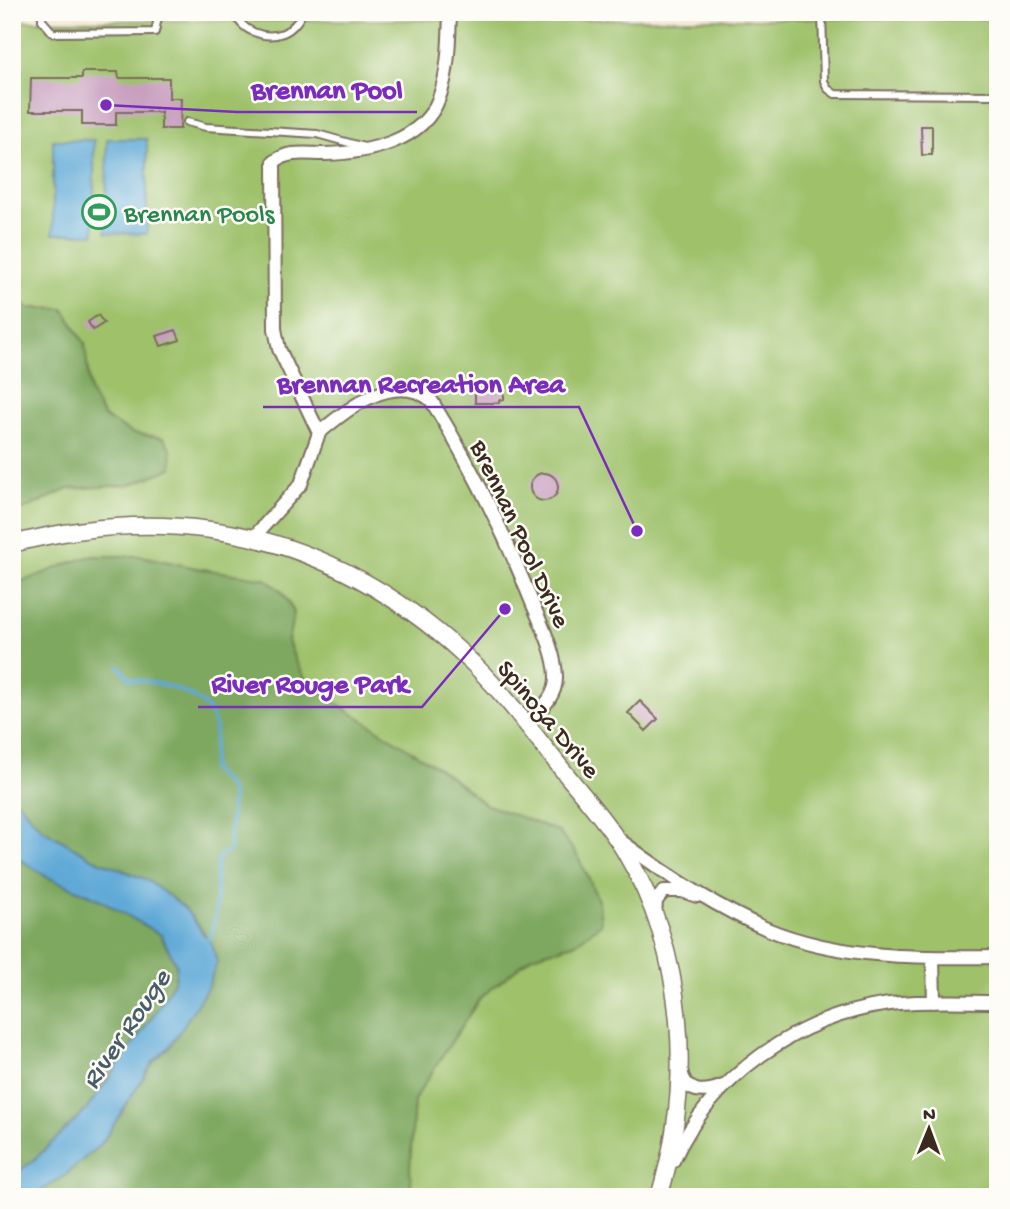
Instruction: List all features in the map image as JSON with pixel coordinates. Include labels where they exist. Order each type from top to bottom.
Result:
[{"type":"street","points":[[253,538],[302,484],[318,433],[279,349],[275,329],[274,162],[284,154],[347,153],[384,146],[419,127],[431,114],[440,97],[448,60],[450,12]]},
{"type":"street","name":"Brennan Pool Drive","points":[[318,433],[347,409],[384,391],[411,388],[431,400],[480,485],[548,642],[556,675],[555,686],[551,698],[526,723]]},
{"type":"street","name":"Spinoza Drive","points":[[12,544],[48,535],[120,525],[186,526],[253,538],[332,565],[388,597],[465,656],[526,723],[615,837],[655,915],[672,975],[680,1024],[675,1120],[659,1197]]},
{"type":"street","points":[[615,837],[723,907]]},
{"type":"street","points":[[655,915],[656,901],[664,891],[682,891],[768,929],[815,943],[863,953],[933,958],[998,957]]},
{"type":"street","points":[[933,958],[933,1002]]},
{"type":"street","points":[[664,1181],[674,1157],[694,1124],[729,1082],[771,1048],[822,1021],[871,1007],[933,1002],[998,1002]]},
{"type":"street","points":[[680,1063],[683,1080],[688,1087],[709,1091],[729,1082]]},
{"type":"lane","points":[[42,12],[42,20],[53,33],[155,32],[159,12]]},
{"type":"lane","points":[[235,12],[238,22],[248,30],[262,34],[283,34],[297,24],[303,12]]},
{"type":"lane","points":[[822,12],[824,81],[828,89],[835,94],[998,95]]},
{"type":"lane","points":[[187,122],[206,127],[317,134],[370,149]]},
{"type":"green space","points":[[998,18],[998,1197],[12,1197],[12,21]]},
{"type":"green space","points":[[12,291],[28,308],[64,309],[85,344],[90,392],[104,417],[132,433],[164,438],[171,449],[172,468],[130,485],[68,489],[12,515]]},
{"type":"green space","points":[[93,556],[142,556],[266,579],[282,592],[294,612],[288,641],[307,682],[443,771],[485,804],[558,831],[576,853],[589,879],[599,903],[601,924],[574,944],[532,956],[480,998],[414,1100],[410,1169],[412,1197],[32,1197],[65,1175],[102,1143],[153,1062],[169,1047],[208,986],[214,953],[200,927],[174,900],[147,880],[94,859],[42,829],[12,796],[12,584]]},
{"type":"green space","points":[[12,854],[17,859],[128,913],[161,935],[177,966],[175,980],[155,1013],[87,1109],[32,1162],[12,1175]]},
{"type":"water","points":[[107,139],[147,139],[147,234],[106,233]]},
{"type":"water","points":[[53,140],[94,140],[94,234],[53,234]]},
{"type":"water","points":[[12,796],[42,829],[94,859],[147,880],[174,900],[186,910],[212,945],[217,962],[208,986],[182,1028],[169,1047],[153,1062],[102,1143],[65,1175],[32,1197],[12,1197],[12,1175],[32,1162],[87,1109],[155,1013],[175,980],[177,966],[161,935],[97,898],[47,877],[12,854]]},
{"type":"building","points":[[82,72],[118,72],[119,78],[169,78],[169,98],[181,98],[180,129],[161,129],[161,112],[116,112],[116,125],[82,125],[82,111],[30,111],[31,78],[82,78]]},
{"type":"building","points":[[921,126],[932,126],[932,155],[922,155]]},
{"type":"building","points":[[98,315],[104,323],[93,330],[88,322]]},
{"type":"building","points":[[176,330],[180,340],[161,346],[157,336]]},
{"type":"building","points":[[475,386],[499,386],[499,389],[504,389],[504,400],[499,400],[499,403],[475,403]]},
{"type":"building","points":[[544,473],[554,477],[558,487],[554,497],[544,501],[534,497],[530,487],[534,477]]},
{"type":"building","points":[[640,701],[658,719],[646,731],[628,713]]},
{"type":"waterway","points":[[119,666],[130,679],[168,686],[194,697],[212,716],[215,728],[212,771],[227,784],[232,796],[229,851],[219,857],[214,927],[210,938],[204,941]]},
{"type":"place","name":"Brennan Pool","points":[[106,105]]},
{"type":"place","name":"Brennan Pools","points":[[99,212]]},
{"type":"place","name":"Brennan Recreation Area","points":[[637,531]]},
{"type":"place","name":"River Rouge Park","points":[[505,609]]},
{"type":"water label","name":"River Rouge","points":[[124,1028]]}]
